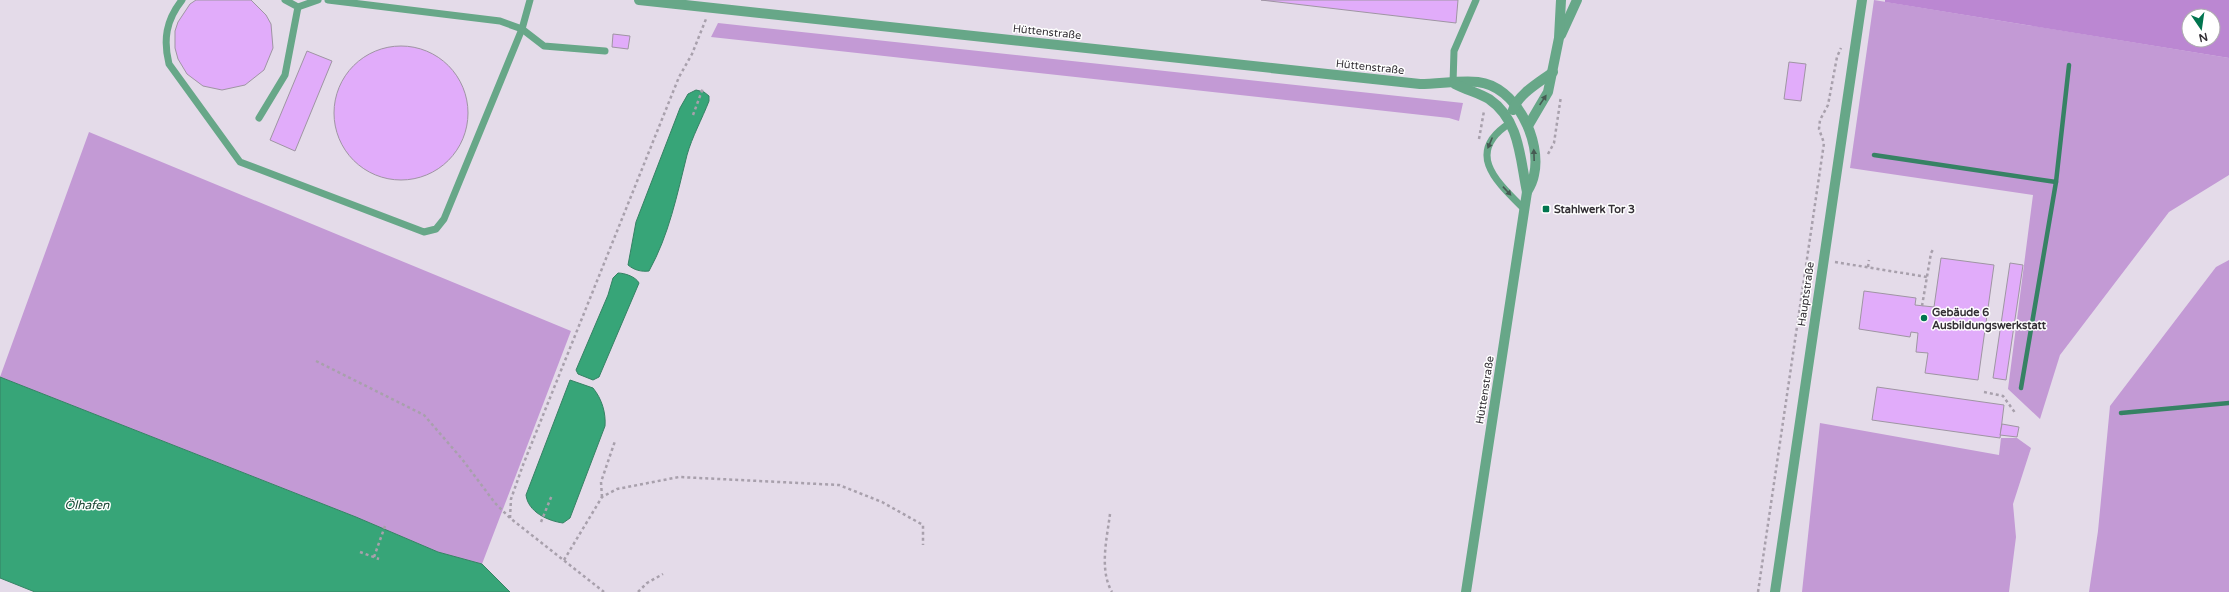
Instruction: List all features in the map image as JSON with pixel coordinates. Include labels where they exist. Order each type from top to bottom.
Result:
[{"type":"street","name":"Hüttenstraße","points":[[639,0],[1412,84],[1479,82],[1501,90],[1515,105],[1528,126],[1534,149],[1535,175],[1527,192]]},
{"type":"street","points":[[1528,126],[1548,92],[1559,38],[1560,0]]},
{"type":"street","points":[[1559,38],[1577,0]]},
{"type":"street","name":"Hauptstraße","points":[[1775,592],[1862,0]]},
{"type":"street","points":[[1510,123],[1515,105],[1523,96],[1553,72]]},
{"type":"street","name":"Hüttenstraße","points":[[1453,83],[1488,99],[1503,112],[1510,123],[1520,150],[1527,192],[1466,592]]},
{"type":"lane","points":[[182,0],[176,8],[167,29],[166,51],[169,64],[240,162],[424,232],[436,229],[444,220],[522,29],[530,0]]},
{"type":"lane","points":[[285,0],[298,7],[318,0]]},
{"type":"lane","points":[[328,0],[500,21],[522,29],[544,46],[605,52]]},
{"type":"lane","points":[[1453,83],[1454,52],[1476,0]]},
{"type":"lane","points":[[259,118],[285,75],[298,7]]},
{"type":"lane","points":[[1510,123],[1498,131],[1489,141],[1486,156],[1490,171],[1525,210]]},
{"type":"path","points":[[510,518],[510,499],[523,465],[679,77],[692,54],[711,8]]},
{"type":"path","points":[[1758,592],[1824,143],[1819,129],[1820,120],[1828,105],[1837,57],[1842,46]]},
{"type":"path","points":[[692,115],[703,88]]},
{"type":"path","points":[[1922,306],[1931,253],[1934,248]]},
{"type":"path","points":[[1807,257],[1927,277]]},
{"type":"path","points":[[1868,267],[1869,260]]},
{"type":"path","points":[[316,361],[424,415],[462,458],[495,503],[510,518],[604,592]]},
{"type":"path","points":[[1984,392],[2003,396],[2016,414]]},
{"type":"path","points":[[602,497],[601,482],[616,442]]},
{"type":"path","points":[[564,560],[602,497],[617,489],[679,477],[839,484],[882,502],[923,526],[923,545]]},
{"type":"path","points":[[541,522],[552,495]]},
{"type":"path","points":[[1110,514],[1105,548],[1107,584],[1112,592]]},
{"type":"path","points":[[374,557],[385,526]]},
{"type":"path","points":[[360,552],[379,559]]},
{"type":"path","points":[[638,592],[647,583],[663,574]]},
{"type":"shaded area","points":[[1874,0],[2229,58],[2229,175],[2169,212],[2060,355],[2040,419],[2008,389],[2033,195],[1850,168]]},
{"type":"shaded area","points":[[1885,0],[2229,0],[2229,58],[1885,2]]},
{"type":"shaded area","points":[[718,23],[1463,103],[1459,121],[1449,118],[711,37]]},
{"type":"shaded area","points":[[89,132],[571,331],[482,564],[438,552],[356,517],[0,377]]},
{"type":"shaded area","points":[[2229,260],[2229,592],[2089,592],[2098,531],[2110,406],[2216,267]]},
{"type":"shaded area","points":[[1820,423],[1999,455],[2001,438],[2017,438],[2031,448],[2013,504],[2016,537],[2009,592],[1802,592]]},
{"type":"water","points":[[696,90],[704,92],[709,96],[709,101],[689,148],[676,200],[662,243],[649,271],[638,270],[628,265],[636,222],[680,108],[688,94]]},
{"type":"water","points":[[618,273],[630,276],[639,283],[599,377],[593,380],[578,374],[576,370],[608,295],[613,278]]},
{"type":"water","name":"Ölhafen","points":[[0,377],[356,517],[438,552],[482,564],[510,592],[35,592],[0,578]]},
{"type":"water","points":[[570,380],[593,388],[603,406],[605,426],[570,518],[563,523],[540,515],[531,506],[526,495]]},
{"type":"building","points":[[196,0],[251,0],[266,15],[271,24],[273,48],[264,70],[245,85],[222,90],[203,86],[187,74],[178,59],[175,48],[175,31],[178,22],[190,4]]},
{"type":"building","points":[[1261,0],[1458,0],[1456,23]]},
{"type":"building","points":[[613,34],[630,36],[628,49],[612,47]]},
{"type":"building","points":[[394,46],[408,46],[427,51],[449,65],[463,87],[467,100],[467,126],[463,139],[449,161],[427,175],[408,180],[394,180],[375,175],[353,161],[339,139],[334,120],[334,106],[339,87],[353,65],[375,51]]},
{"type":"building","points":[[307,51],[332,61],[295,151],[270,140]]},
{"type":"building","points":[[1789,62],[1806,64],[1801,101],[1784,99]]},
{"type":"building","name":"Gebäude 6 Ausbildungswerkstatt","points":[[1941,258],[1994,265],[1978,380],[1925,373],[1928,353],[1916,352],[1918,333],[1911,332],[1910,337],[1859,329],[1864,291],[1916,298],[1915,305],[1934,307]]},
{"type":"building","points":[[2010,263],[2023,265],[2006,380],[1993,378]]},
{"type":"building","points":[[1877,387],[2004,405],[2000,438],[1872,420]]},
{"type":"building","points":[[2002,424],[2019,427],[2017,437],[2000,435]]},
{"type":"waterway","points":[[2021,388],[2056,182],[2069,65]]},
{"type":"waterway","points":[[1874,155],[2056,182]]},
{"type":"waterway","points":[[2121,413],[2229,403]]},
{"type":"place","name":"Stahlwerk Tor 3","points":[[1546,209]]},
{"type":"place","name":"Gebäude 6 Ausbildungswerkstatt","points":[[1924,318]]}]
